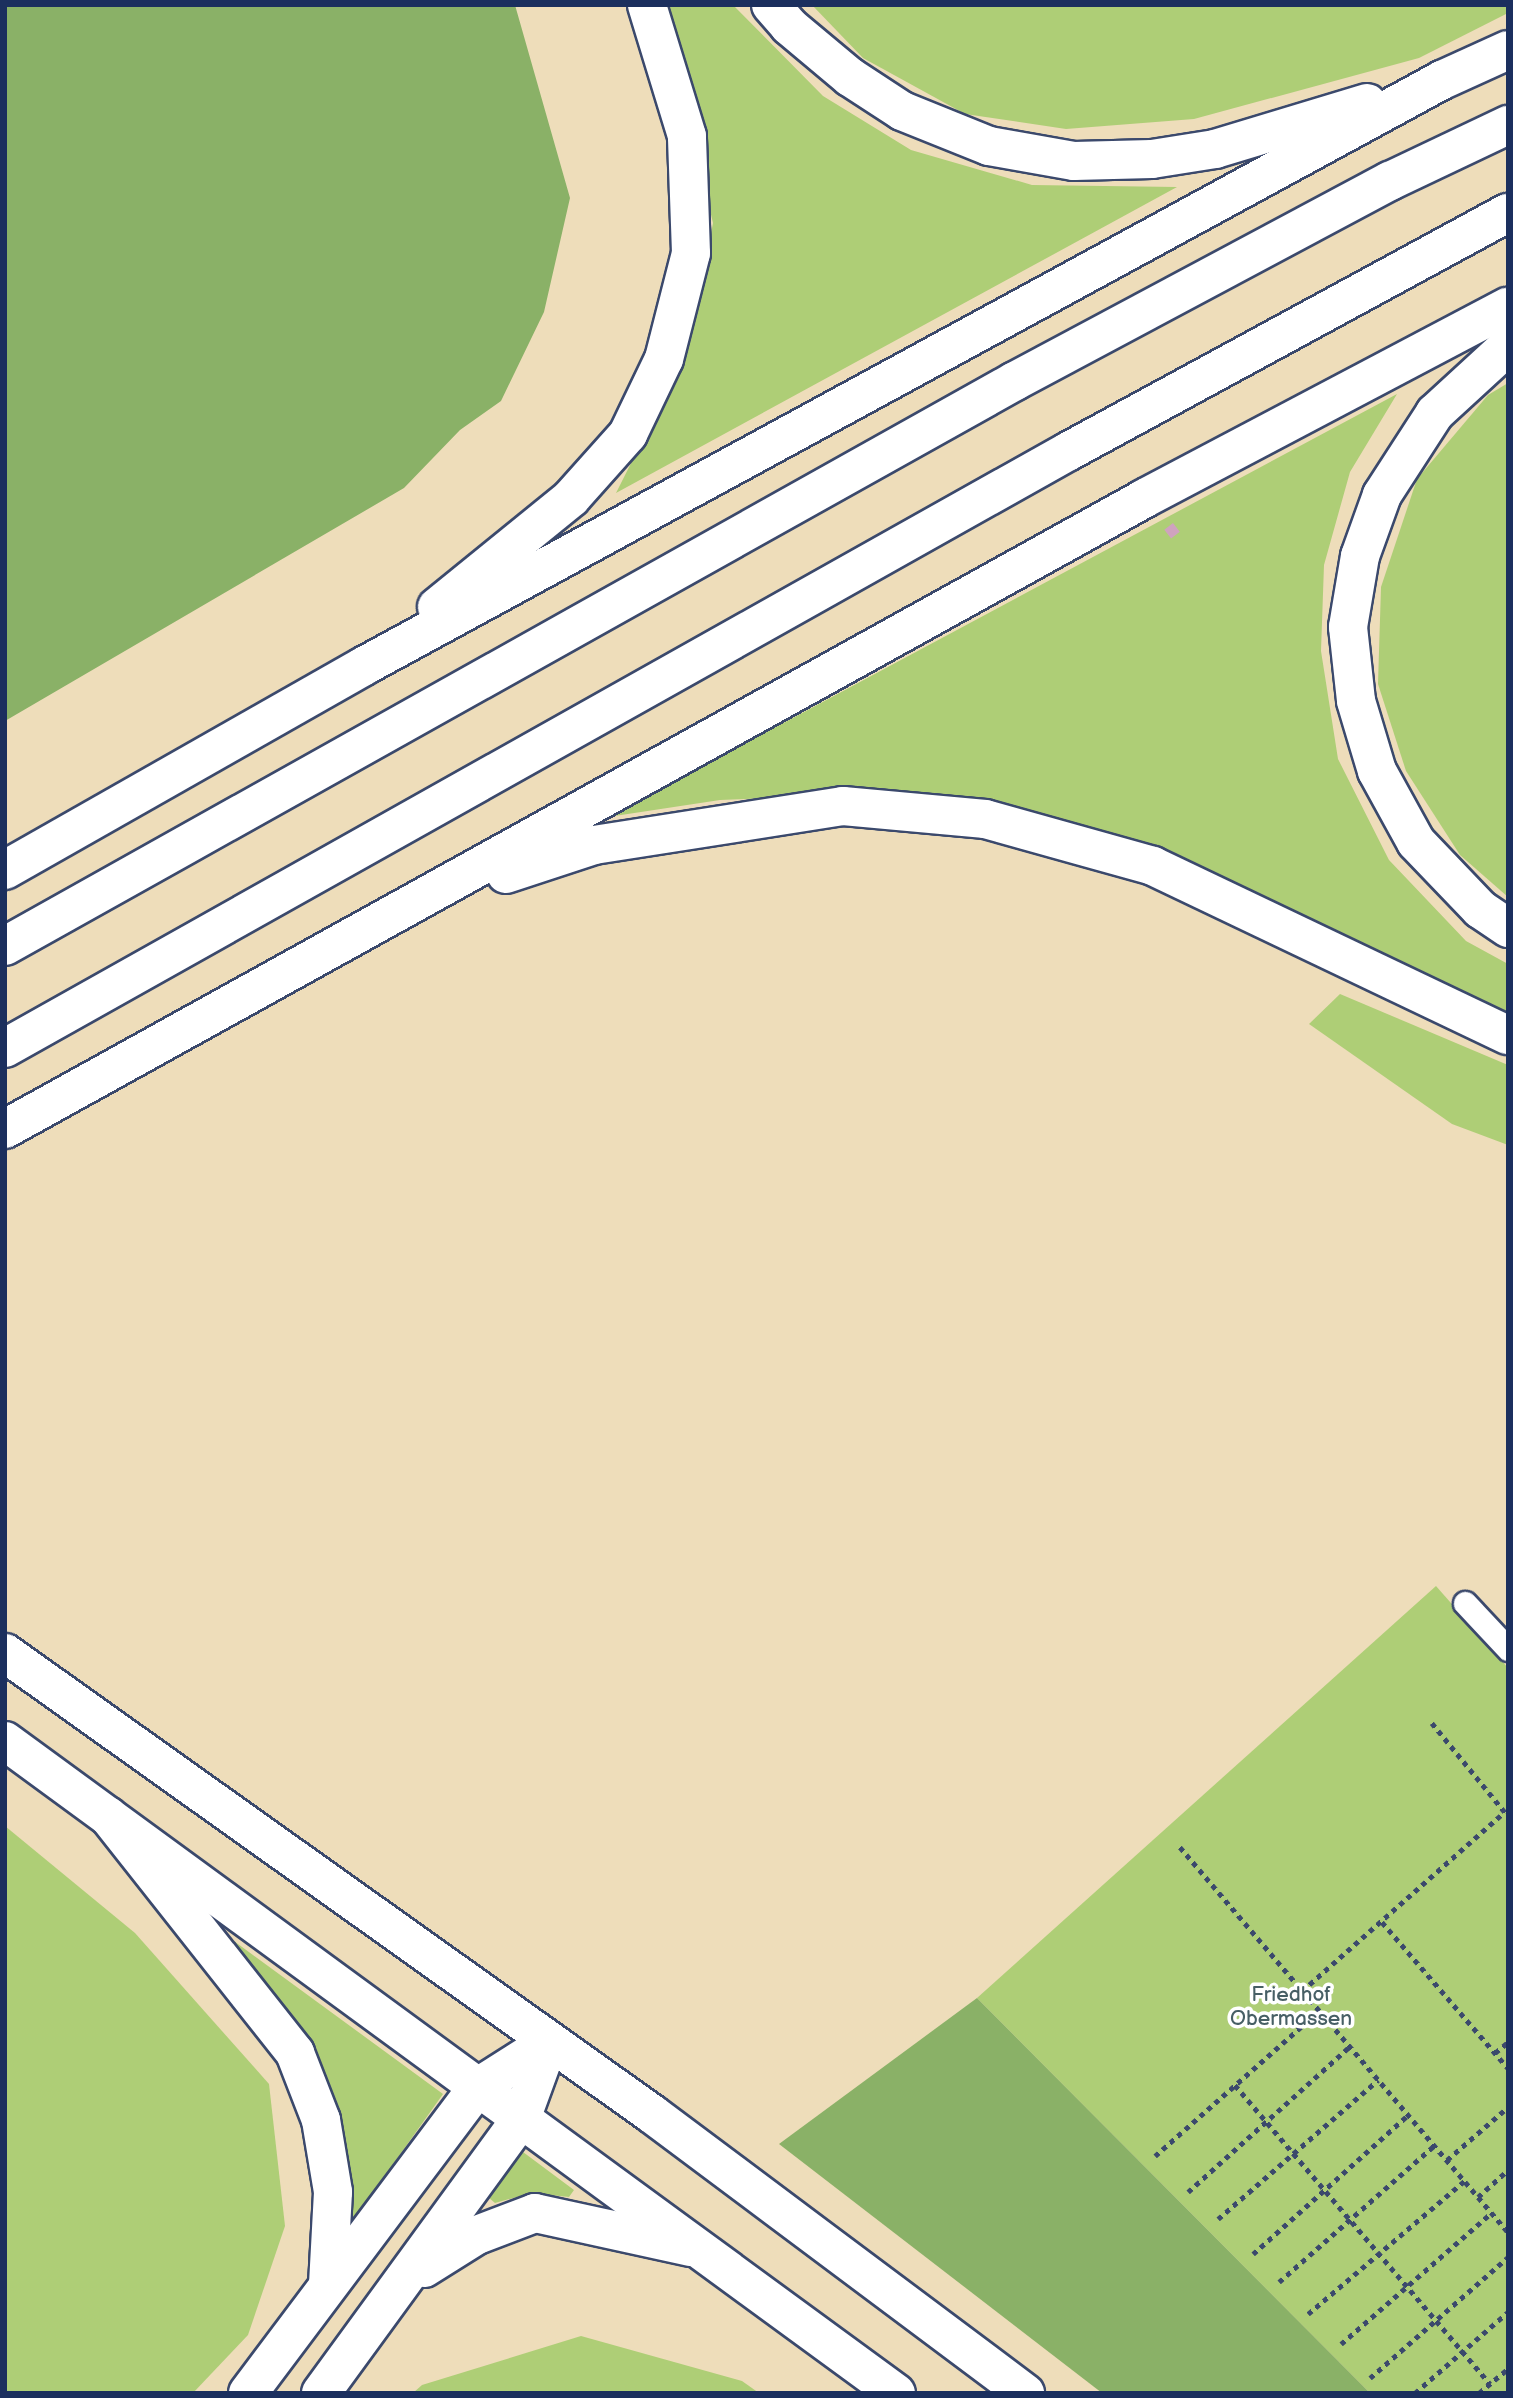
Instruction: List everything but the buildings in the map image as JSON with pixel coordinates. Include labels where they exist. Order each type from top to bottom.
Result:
[{"type":"main road","points":[[364,666],[571,498],[628,434],[664,359],[691,253],[687,136],[647,5]]},
{"type":"main road","points":[[771,5],[789,26],[850,77],[902,111],[989,146],[1074,161],[1152,159],[1215,149],[1442,80]]},
{"type":"main road","points":[[5,870],[364,666],[1442,80],[1508,50]]},
{"type":"main road","points":[[5,946],[1015,381],[1390,181],[1508,125]]},
{"type":"main road","points":[[5,1048],[1069,451],[1508,213]]},
{"type":"main road","points":[[5,1129],[1133,505],[1508,307]]},
{"type":"main road","points":[[1508,346],[1435,413],[1382,495],[1360,556],[1348,627],[1356,701],[1384,783],[1416,842],[1480,909],[1508,928]]},
{"type":"main road","points":[[389,918],[594,845],[843,806],[985,819],[1153,866],[1508,1035]]},
{"type":"main road","points":[[5,1653],[549,2042],[1025,2393]]},
{"type":"main road","points":[[5,1741],[478,2087],[691,2247],[896,2393]]},
{"type":"main road","points":[[108,1816],[295,2053],[321,2120],[333,2192],[328,2284]]},
{"type":"main road","points":[[248,2393],[478,2087],[549,2042]]},
{"type":"main road","points":[[321,2393],[408,2278],[521,2119],[549,2042]]},
{"type":"main road","points":[[408,2278],[477,2235],[535,2213],[691,2247]]},
{"type":"lane","points":[[1465,1603],[1508,1649]]},
{"type":"path","points":[[1302,1991],[1506,1814],[1432,1723]]},
{"type":"path","points":[[1180,1847],[1508,2232]]},
{"type":"path","points":[[1382,1922],[1508,2068]]},
{"type":"path","points":[[1155,2156],[1319,2011]]},
{"type":"path","points":[[1495,2053],[1508,2042]]},
{"type":"path","points":[[1188,2192],[1350,2046]]},
{"type":"path","points":[[1217,2219],[1378,2080]]},
{"type":"path","points":[[1236,2085],[1490,2384]]},
{"type":"path","points":[[1447,2160],[1508,2107]]},
{"type":"path","points":[[1252,2254],[1408,2115]]},
{"type":"path","points":[[1279,2282],[1434,2146]]},
{"type":"path","points":[[1478,2197],[1508,2170]]},
{"type":"path","points":[[1308,2314],[1464,2180]]},
{"type":"path","points":[[1341,2344],[1492,2213]]},
{"type":"path","points":[[1370,2378],[1508,2256]]},
{"type":"path","points":[[1415,2393],[1508,2312]]},
{"type":"path","points":[[1479,2393],[1508,2369]]},
{"type":"green space","points":[[5,5],[515,5],[570,198],[544,312],[501,401],[460,430],[404,488],[5,721]]},
{"type":"green space","points":[[661,5],[733,5],[823,96],[911,150],[1032,185],[1177,187],[616,493],[688,350],[713,223]]},
{"type":"green space","points":[[812,5],[1508,5],[1508,13],[1419,58],[1194,119],[1066,129],[965,114],[863,58]]},
{"type":"green space","points":[[1508,383],[1508,897],[1460,855],[1406,771],[1378,684],[1381,587],[1417,479],[1488,395]]},
{"type":"green space","points":[[1397,394],[1350,472],[1324,565],[1321,651],[1338,759],[1389,860],[1466,941],[1508,964],[1508,1016],[1263,897],[1131,840],[975,801],[871,794],[720,800],[608,817]]},
{"type":"green space","points":[[1340,994],[1508,1065],[1508,1145],[1452,1124],[1309,1024]]},
{"type":"green space","name":"Friedhof Obermassen","points":[[1436,1586],[1508,1668],[1508,2393],[1370,2393],[977,1998]]},
{"type":"green space","points":[[5,1826],[135,1933],[269,2084],[285,2226],[248,2335],[193,2393],[5,2393]]},
{"type":"green space","points":[[223,1933],[443,2094],[347,2229],[342,2160]]},
{"type":"green space","points":[[977,1998],[1370,2393],[1102,2393],[779,2144]]},
{"type":"green space","points":[[523,2152],[574,2190],[569,2197],[531,2193],[495,2203],[488,2197]]},
{"type":"green space","points":[[581,2336],[742,2381],[759,2393],[413,2393],[422,2385]]}]
